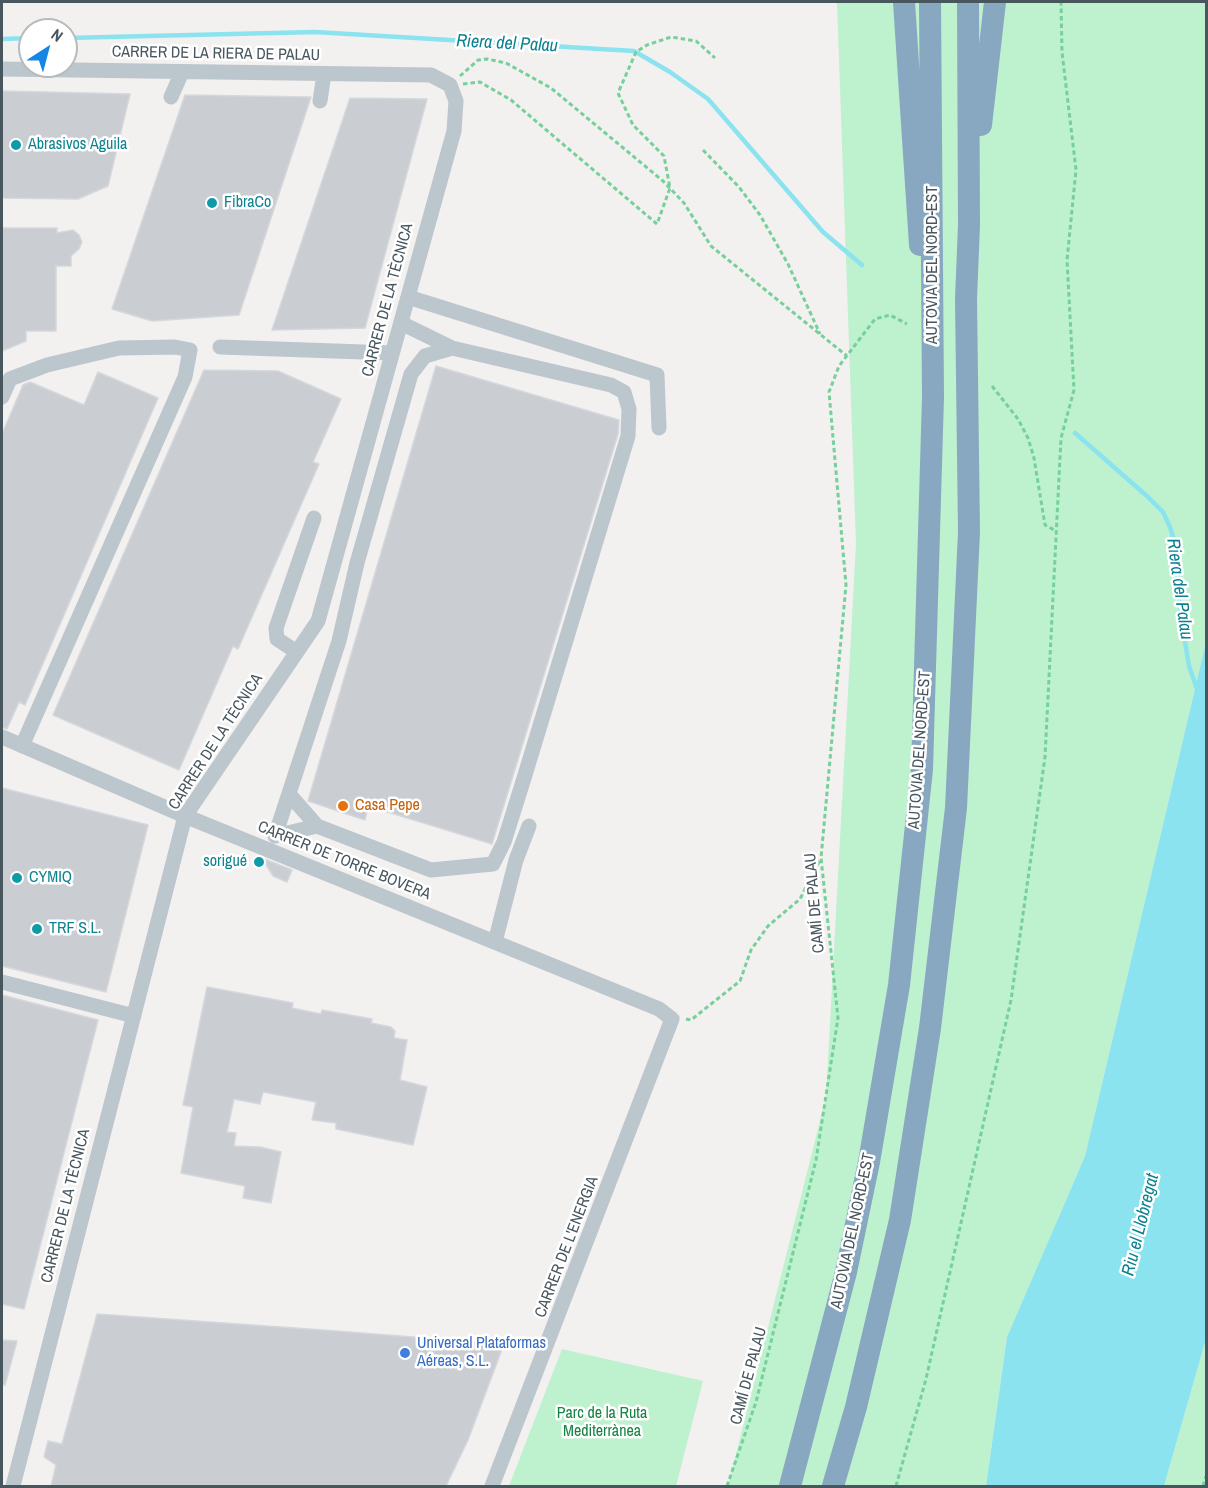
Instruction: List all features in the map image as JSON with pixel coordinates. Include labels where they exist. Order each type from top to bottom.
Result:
[{"type":"highway","points":[[904,2],[933,397]]},
{"type":"highway","name":"AUTOVIA DEL NORD-EST","points":[[789,1486],[849,1261],[869,1162],[899,985],[922,769],[933,397],[930,2]]},
{"type":"highway","name":"AUTOVIA DEL NORD-EST","points":[[832,1486],[856,1407],[900,1220],[930,1028],[956,808],[969,532],[966,299],[969,225],[968,2]]},
{"type":"highway","points":[[969,225],[995,2]]},
{"type":"street","name":"CARRER DE LA RIERA DE PALAU","points":[[2,69],[431,75],[450,85]]},
{"type":"street","points":[[171,97],[182,72]]},
{"type":"street","points":[[320,101],[324,74]]},
{"type":"street","name":"CARRER DE LA TÈCNICA","points":[[13,1486],[185,816],[318,621],[454,131],[456,101],[450,85]]},
{"type":"street","points":[[408,297],[657,375],[659,428]]},
{"type":"street","points":[[289,794],[317,826],[431,870],[493,864],[504,842],[628,436],[629,409],[624,392],[611,385],[452,348],[401,323]]},
{"type":"street","points":[[2,397],[6,380],[47,365],[119,348],[175,346],[190,350],[185,377],[22,746]]},
{"type":"street","points":[[220,347],[392,353]]},
{"type":"street","points":[[272,843],[339,641],[357,563],[411,374],[425,356],[452,348]]},
{"type":"street","points":[[297,652],[277,639],[276,628],[314,518]]},
{"type":"street","name":"CARRER DE TORRE BOVERA","points":[[2,737],[185,816],[272,843],[495,942],[659,1009],[672,1019]]},
{"type":"street","points":[[272,843],[317,826]]},
{"type":"street","points":[[495,942],[516,860],[529,826]]},
{"type":"street","points":[[2,982],[134,1016]]},
{"type":"street","name":"CARRER DE L'ENERGIA","points":[[492,1486],[672,1019]]},
{"type":"path","points":[[896,1486],[939,1323],[1011,1000],[1045,757],[1061,438],[1074,390],[1067,261],[1076,170],[1062,52],[1061,2]]},
{"type":"path","points":[[450,85],[480,82],[511,100],[657,224],[670,188],[664,156],[633,125],[618,93],[636,52],[647,45],[671,37],[696,41],[715,58]]},
{"type":"path","points":[[450,85],[478,60],[487,59],[506,63],[551,88],[670,188],[684,203],[711,246],[847,356]]},
{"type":"path","points":[[703,150],[739,187],[760,215],[788,264],[820,335]]},
{"type":"path","name":"CAMÍ DE PALAU","points":[[728,1486],[756,1402],[816,1160],[838,1018],[821,858],[846,585],[829,392],[839,366],[875,319],[890,315],[907,324]]},
{"type":"path","points":[[992,386],[1018,418],[1028,438],[1034,458],[1045,525],[1056,531]]},
{"type":"path","points":[[672,1019],[691,1020],[740,981],[751,950],[768,926],[800,899],[821,858]]},
{"type":"path","points":[[1203,1486],[1206,1476]]},
{"type":"green space","points":[[837,2],[1206,2],[1206,642],[1085,1156],[1007,1337],[986,1486],[728,1486],[826,1097],[856,544]]},
{"type":"green space","points":[[1206,1339],[1206,1486],[1164,1486]]},
{"type":"green space","name":"Parc de la Ruta Mediterrànea","points":[[562,1349],[703,1381],[676,1486],[509,1486]]},
{"type":"water","name":"Riu el Llobregat","points":[[1206,642],[1206,1339],[1164,1486],[986,1486],[1007,1337],[1085,1156]]},
{"type":"building","points":[[2,91],[130,94],[108,186],[78,199],[2,198]]},
{"type":"building","name":"FibraCo","points":[[185,95],[311,97],[239,315],[152,321],[112,309]]},
{"type":"building","points":[[350,98],[427,99],[365,328],[272,330]]},
{"type":"building","points":[[2,228],[57,228],[57,233],[73,230],[82,242],[79,249],[71,256],[71,266],[56,266],[56,331],[26,331],[26,341],[2,351]]},
{"type":"building","points":[[436,366],[619,420],[618,434],[492,844],[368,806],[365,820],[308,801]]},
{"type":"building","points":[[204,370],[278,371],[341,399],[313,462],[319,464],[238,649],[233,646],[179,770],[53,715]]},
{"type":"building","points":[[98,372],[158,398],[25,705],[19,702],[7,729],[2,727],[2,434],[23,385],[30,382],[84,405]]},
{"type":"building","points":[[2,788],[148,825],[106,992],[2,966]]},
{"type":"building","points":[[262,858],[292,870],[287,882],[273,876]]},
{"type":"building","points":[[207,987],[293,1003],[292,1008],[321,1014],[322,1010],[372,1019],[371,1023],[391,1027],[395,1031],[394,1038],[407,1040],[400,1080],[427,1087],[413,1145],[336,1129],[336,1123],[312,1120],[316,1102],[263,1092],[260,1104],[234,1099],[227,1132],[236,1133],[234,1146],[260,1147],[281,1152],[271,1203],[243,1198],[245,1186],[181,1173],[193,1107],[183,1105]]},
{"type":"building","points":[[2,995],[98,1020],[24,1309],[2,1304]]},
{"type":"building","points":[[97,1314],[504,1344],[468,1440],[446,1486],[51,1486],[56,1465],[44,1457],[48,1441],[62,1444]]},
{"type":"building","points":[[2,1340],[17,1341],[5,1385],[2,1385]]},
{"type":"waterway","name":"Riera del Palau","points":[[78,38],[315,32],[634,51],[670,72],[708,99],[823,232],[862,265]]},
{"type":"waterway","name":"Riera del Palau","points":[[2,39],[18,38]]},
{"type":"waterway","name":"Riera del Palau","points":[[1075,433],[1163,512],[1175,543],[1182,624],[1189,666],[1198,692]]},
{"type":"place","name":"Abrasivos Aguila","points":[[16,145]]},
{"type":"place","name":"FibraCo","points":[[212,203]]},
{"type":"place","name":"Casa Pepe","points":[[343,806]]},
{"type":"place","name":"sorigué","points":[[259,862]]},
{"type":"place","name":"CYMIQ","points":[[17,878]]},
{"type":"place","name":"TRF S.L.","points":[[37,929]]},
{"type":"place","name":"Universal Plataformas Aéreas, S.L.","points":[[405,1353]]}]
